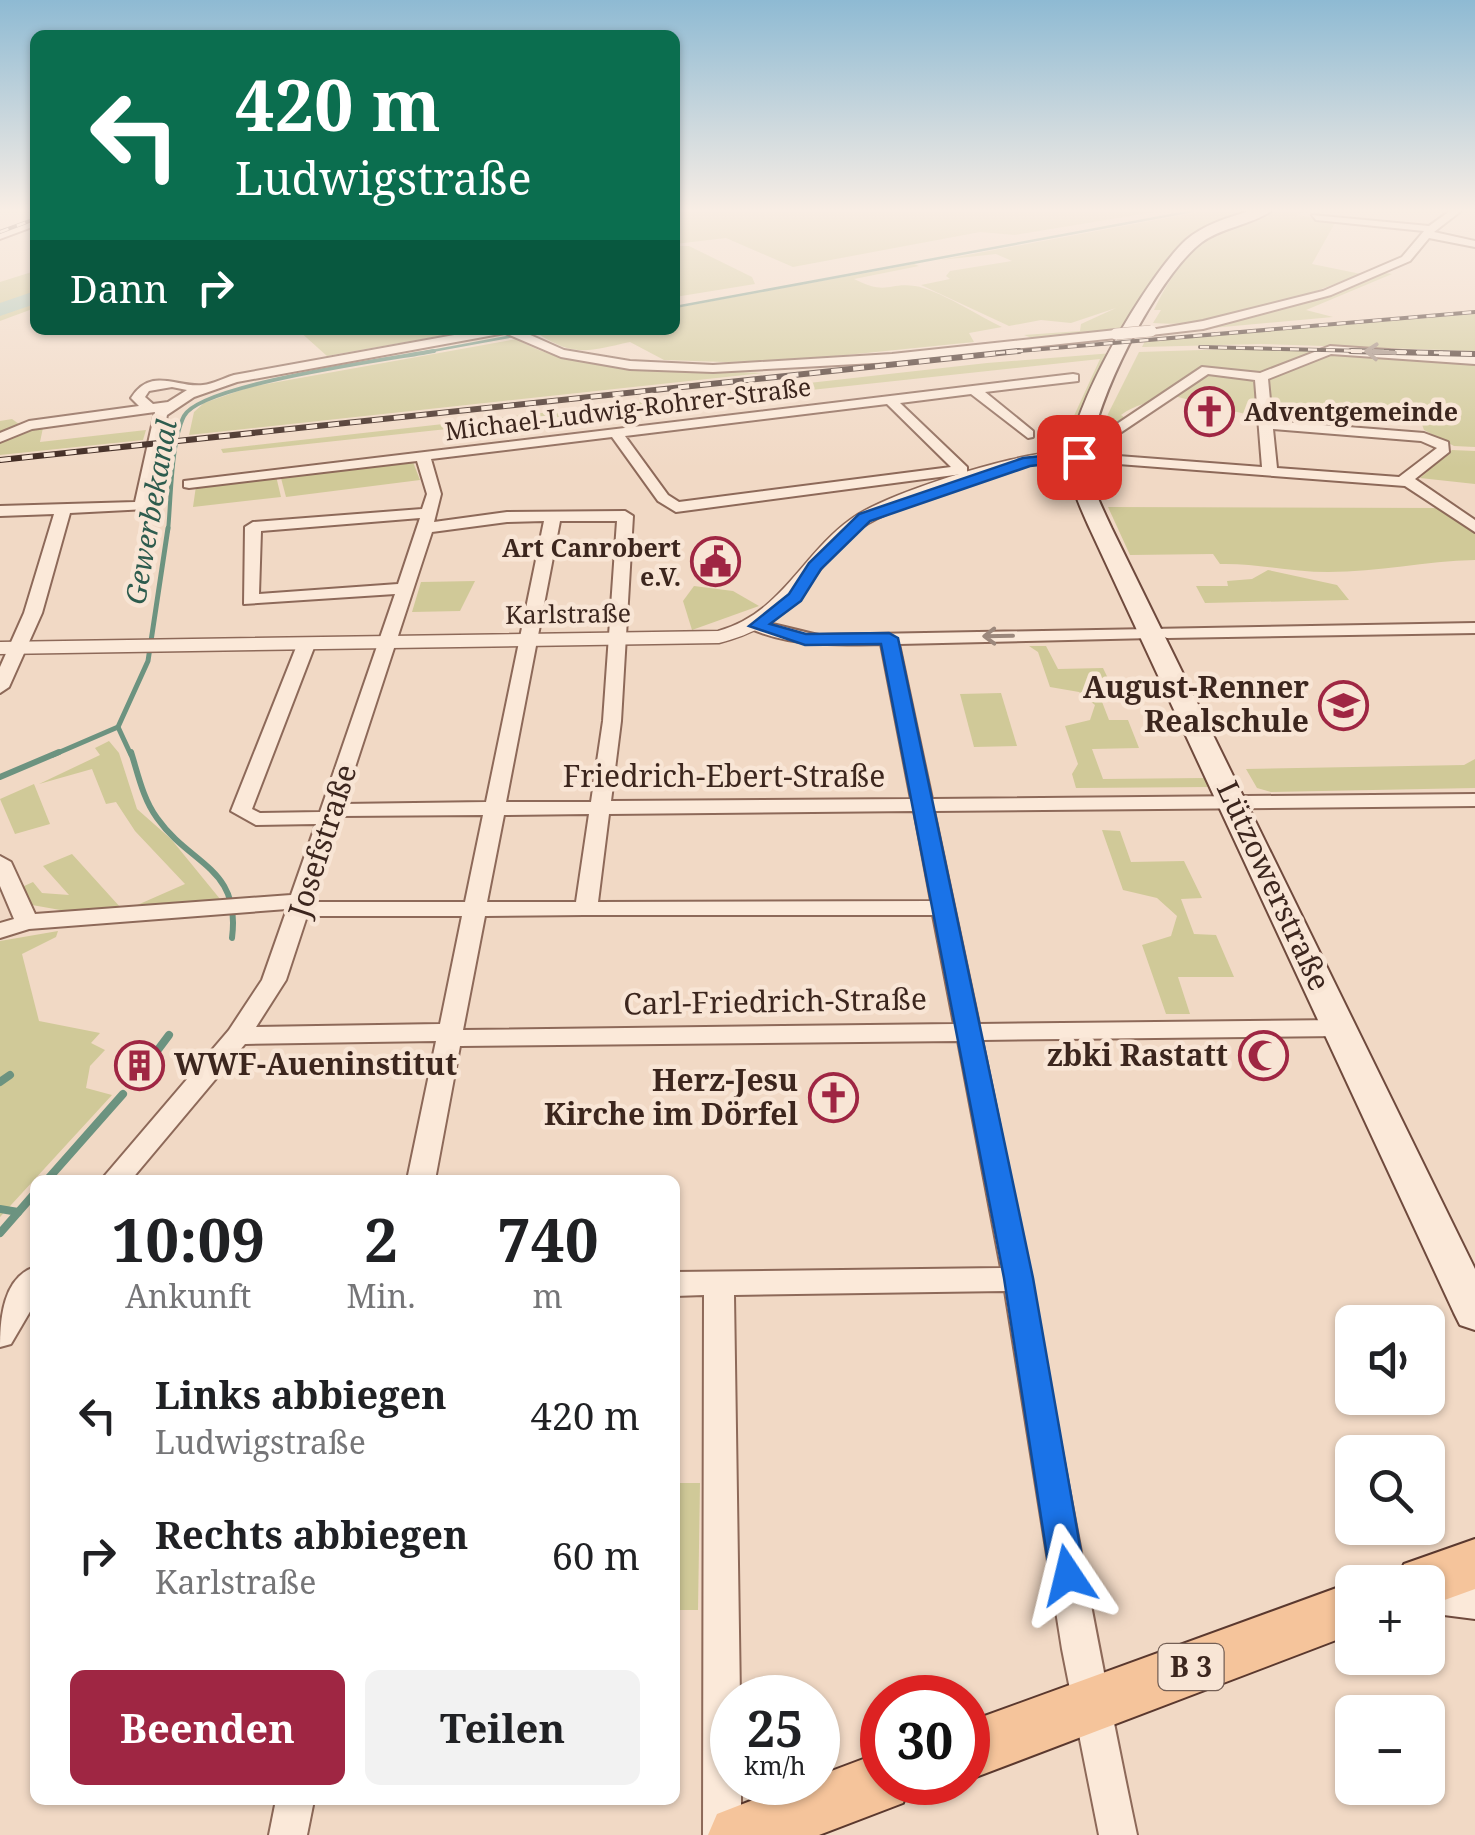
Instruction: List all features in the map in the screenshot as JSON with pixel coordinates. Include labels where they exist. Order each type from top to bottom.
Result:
[{"type":"main road","points":[[1079,457],[1092,410],[1153,297]]},
{"type":"main road","name":"Lützowerstraße","points":[[1079,457],[1088,496],[1159,633],[1234,804],[1475,1313]]},
{"type":"main road","points":[[1445,1574],[1475,1564]]},
{"type":"main road","points":[[1445,1592],[1475,1595]]},
{"type":"main road","name":"B 3","points":[[990,1742],[1335,1614]]},
{"type":"main road","points":[[738,1835],[860,1790]]},
{"type":"street","points":[[515,335],[546,350],[582,357],[747,368],[1151,331],[1204,324],[1315,297]]},
{"type":"street","points":[[0,438],[29,426],[159,408],[234,378],[499,335]]},
{"type":"street","points":[[1115,430],[1206,370],[1261,378],[1316,353],[1342,350],[1475,360]]},
{"type":"street","name":"Michael-Ludwig-Rohrer-Straße","points":[[189,484],[1073,378]]},
{"type":"street","points":[[1261,378],[1270,471]]},
{"type":"street","points":[[159,408],[138,398],[144,388],[172,384],[199,389]]},
{"type":"street","points":[[974,390],[1028,434]]},
{"type":"street","points":[[616,433],[664,498],[676,507],[962,470],[890,400]]},
{"type":"street","points":[[0,511],[142,506],[159,408]]},
{"type":"street","points":[[1264,424],[1424,437],[1445,447],[1406,481]]},
{"type":"street","name":"Josefstraße","points":[[119,1175],[238,1036],[274,980],[303,905],[427,520],[434,494],[423,456]]},
{"type":"street","points":[[1079,457],[1406,481],[1475,527]]},
{"type":"street","name":"Karlstraße","points":[[10,648],[704,640],[768,630],[815,566],[864,518],[1028,462],[1079,457]]},
{"type":"street","points":[[0,686],[10,648],[63,510]]},
{"type":"street","points":[[423,1175],[554,516]]},
{"type":"street","points":[[405,588],[250,600],[254,528],[624,516],[612,721],[586,909]]},
{"type":"street","points":[[768,630],[805,640],[1475,628]]},
{"type":"street","points":[[889,638],[1018,1278],[1118,1835]]},
{"type":"street","name":"Friedrich-Ebert-Straße","points":[[306,645],[241,812],[256,819],[497,808],[1475,800]]},
{"type":"street","points":[[0,862],[23,912]]},
{"type":"street","points":[[0,931],[23,912],[249,906],[944,908]]},
{"type":"street","name":"Carl-Friedrich-Straße","points":[[238,1036],[1340,1028]]},
{"type":"street","points":[[680,1284],[1018,1278]]},
{"type":"street","points":[[719,1284],[722,1835]]},
{"type":"street","points":[[0,1334],[30,1286]]},
{"type":"street","points":[[288,1835],[295,1805]]},
{"type":"shaded area","points":[[0,297],[30,297],[30,310],[0,321]]},
{"type":"shaded area","points":[[737,297],[945,297],[1002,327],[969,333],[974,342],[797,360],[725,362],[664,360],[630,342],[592,350],[572,349],[540,335],[680,335],[680,307]]},
{"type":"shaded area","points":[[946,297],[1142,297],[1123,331],[1032,338],[1024,335],[1080,331],[1081,324],[1116,308],[1071,323],[1041,320],[1009,326]]},
{"type":"shaded area","points":[[1161,297],[1300,297],[1232,316],[1179,324],[1153,323],[1161,310],[1154,310]]},
{"type":"shaded area","points":[[1319,297],[1338,297],[1306,310],[1333,317],[1179,331],[1284,309]]},
{"type":"shaded area","points":[[1475,314],[1475,351],[1261,344],[1142,347],[1145,341]]},
{"type":"shaded area","points":[[304,335],[445,335],[327,356]]},
{"type":"shaded area","points":[[517,339],[569,359],[601,364],[763,373],[189,435],[194,412],[204,403],[250,387]]},
{"type":"shaded area","points":[[1264,348],[1475,355],[1475,447],[1454,446],[1424,430],[1418,413],[1299,404],[1302,423],[1273,421],[1166,394],[1101,428],[1139,352]]},
{"type":"shaded area","points":[[1113,353],[1077,431],[1067,431],[1100,359],[223,453],[221,449],[987,363]]},
{"type":"shaded area","points":[[12,419],[23,427],[44,423],[40,442],[146,430],[143,440],[0,455],[0,421]]},
{"type":"shaded area","points":[[1452,450],[1475,451],[1475,484],[1420,478]]},
{"type":"shaded area","points":[[404,460],[413,462],[420,480],[286,497],[281,478]]},
{"type":"shaded area","points":[[276,476],[281,497],[193,507],[196,486]]},
{"type":"shaded area","points":[[1108,507],[1438,508],[1475,534],[1475,560],[1328,572],[1220,564],[1213,554],[1130,555]]},
{"type":"shaded area","points":[[1268,570],[1337,585],[1349,600],[1205,603],[1196,586],[1228,586],[1227,581],[1252,579]]},
{"type":"shaded area","points":[[475,581],[460,611],[412,612],[421,582]]},
{"type":"shaded area","points":[[694,586],[733,591],[759,606],[692,630],[683,601]]},
{"type":"shaded area","points":[[1029,646],[1046,646],[1058,669],[1103,668],[1115,693],[1099,694],[1109,720],[1128,720],[1139,748],[1092,749],[1103,779],[1204,778],[1208,787],[1076,788],[1072,774],[1078,764],[1065,726],[1090,720],[1095,705],[1079,692],[1050,687],[1038,652]]},
{"type":"shaded area","points":[[1001,693],[1017,746],[974,747],[960,694]]},
{"type":"shaded area","points":[[109,741],[119,753],[137,809],[171,839],[220,899],[135,906],[185,884],[135,831],[116,802],[106,804],[92,769],[39,784],[100,755],[95,748]]},
{"type":"shaded area","points":[[1475,759],[1475,788],[1271,792],[1257,788],[1246,769],[1464,765]]},
{"type":"shaded area","points":[[34,784],[50,824],[15,834],[0,799]]},
{"type":"shaded area","points":[[1102,830],[1120,831],[1131,862],[1184,861],[1202,898],[1181,899],[1194,934],[1216,935],[1234,977],[1178,977],[1190,1014],[1166,1014],[1142,945],[1171,936],[1177,916],[1157,898],[1123,890]]},
{"type":"shaded area","points":[[72,854],[120,907],[66,911],[32,905],[22,887],[33,882],[42,893],[69,895],[43,866]]},
{"type":"shaded area","points":[[58,931],[56,937],[22,954],[39,1021],[100,1033],[91,1043],[105,1050],[90,1066],[86,1088],[112,1095],[39,1175],[30,1175],[30,1184],[0,1217],[0,941]]},
{"type":"shaded area","points":[[680,1483],[700,1483],[698,1610],[680,1610]]},
{"type":"waterway","name":"Gewerbekanal","points":[[680,306],[731,297]]},
{"type":"waterway","points":[[0,310],[30,299]]},
{"type":"waterway","name":"Gewerbekanal","points":[[421,353],[519,335]]},
{"type":"waterway","name":"Gewerbekanal","points":[[168,531],[176,440],[184,416],[198,404],[259,383],[434,351]]},
{"type":"waterway","name":"Gewerbekanal","points":[[118,727],[148,661],[168,528]]},
{"type":"waterway","points":[[53,755],[118,727]]},
{"type":"waterway","name":"Gewerbekanal","points":[[118,727],[131,755]]},
{"type":"waterway","points":[[0,777],[59,752]]},
{"type":"waterway","name":"Gewerbekanal","points":[[131,752],[152,811],[170,834],[221,881],[233,914],[232,938]]},
{"type":"waterway","name":"Gewerbekanal","points":[[157,1051],[169,1035]]},
{"type":"waterway","points":[[0,1082],[10,1075]]},
{"type":"waterway","name":"Gewerbekanal","points":[[51,1175],[123,1094]]},
{"type":"waterway","name":"Gewerbekanal","points":[[0,1233],[30,1199]]},
{"type":"waterway","points":[[0,1209],[18,1212]]},
{"type":"railway","points":[[1018,351],[1475,312]]},
{"type":"railway","points":[[1200,347],[1450,353]]},
{"type":"railway","points":[[0,460],[1018,351]]},
{"type":"railway","points":[[996,353],[1018,351]]},
{"type":"railway","points":[[1351,351],[1475,354]]},
{"type":"place","name":"Adventgemeinde","points":[[1209,412]]},
{"type":"place","name":"Art Canrobert e.V.","points":[[716,562]]},
{"type":"place","name":"August-Renner Realschule","points":[[1344,705]]},
{"type":"place","name":"zbki Rastatt","points":[[1263,1056]]},
{"type":"place","name":"WWF-Aueninstitut","points":[[139,1065]]},
{"type":"place","name":"Herz-Jesu Kirche im Dörfel","points":[[833,1098]]},
{"type":"route","points":[[1068,1575],[1018,1278],[889,638],[805,640],[757,626],[795,597],[815,566],[864,518],[1039,458],[1079,457]]}]
